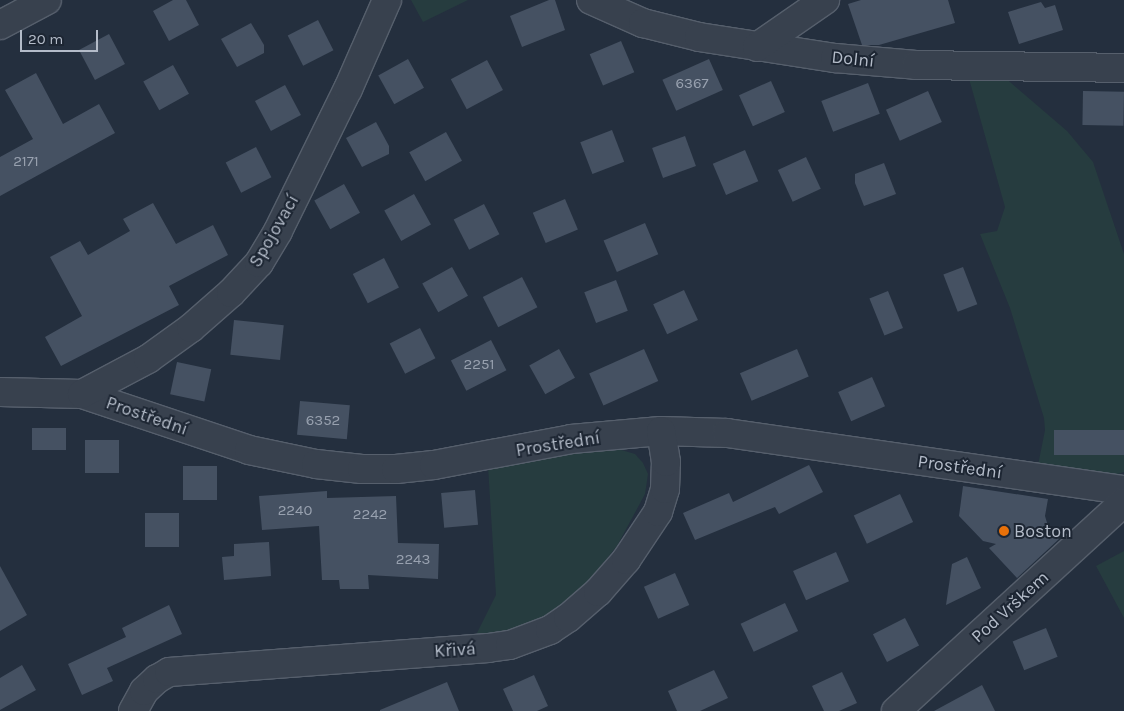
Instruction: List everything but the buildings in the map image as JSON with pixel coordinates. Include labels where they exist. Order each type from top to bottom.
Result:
[{"type":"street","points":[[0,25],[47,0]]},
{"type":"street","name":"Spojovací","points":[[82,394],[148,359],[191,328],[231,293],[259,263],[278,231],[344,98],[386,0]]},
{"type":"street","name":"Dolní","points":[[591,0],[643,23],[699,37],[835,58],[916,65],[1124,68]]},
{"type":"street","points":[[757,47],[825,0]]},
{"type":"street","name":"Prostřední","points":[[0,392],[82,394],[249,450],[316,464],[362,469],[396,469],[434,465],[571,439],[661,431],[727,433],[1124,490]]},
{"type":"street","name":"Křivá","points":[[133,711],[144,691],[157,679],[169,672],[488,648],[531,638],[550,630],[568,618],[598,592],[626,560],[658,512],[665,489],[666,462],[661,431]]},
{"type":"street","name":"Pod Vrškem","points":[[896,711],[1124,502]]},
{"type":"green space","points":[[411,0],[468,0],[423,22]]},
{"type":"green space","points":[[968,75],[1003,76],[1067,131],[1093,162],[1124,254],[1124,472],[1114,475],[1037,470],[1045,430],[1044,418],[1010,308],[980,234],[997,231],[1005,207]]},
{"type":"green space","points":[[600,448],[618,449],[635,454],[643,463],[648,474],[645,494],[617,546],[582,589],[541,620],[514,631],[475,637],[496,595],[488,466]]},
{"type":"green space","points":[[1124,551],[1124,618],[1096,566]]},
{"type":"place","name":"Boston","points":[[1004,531]]}]
